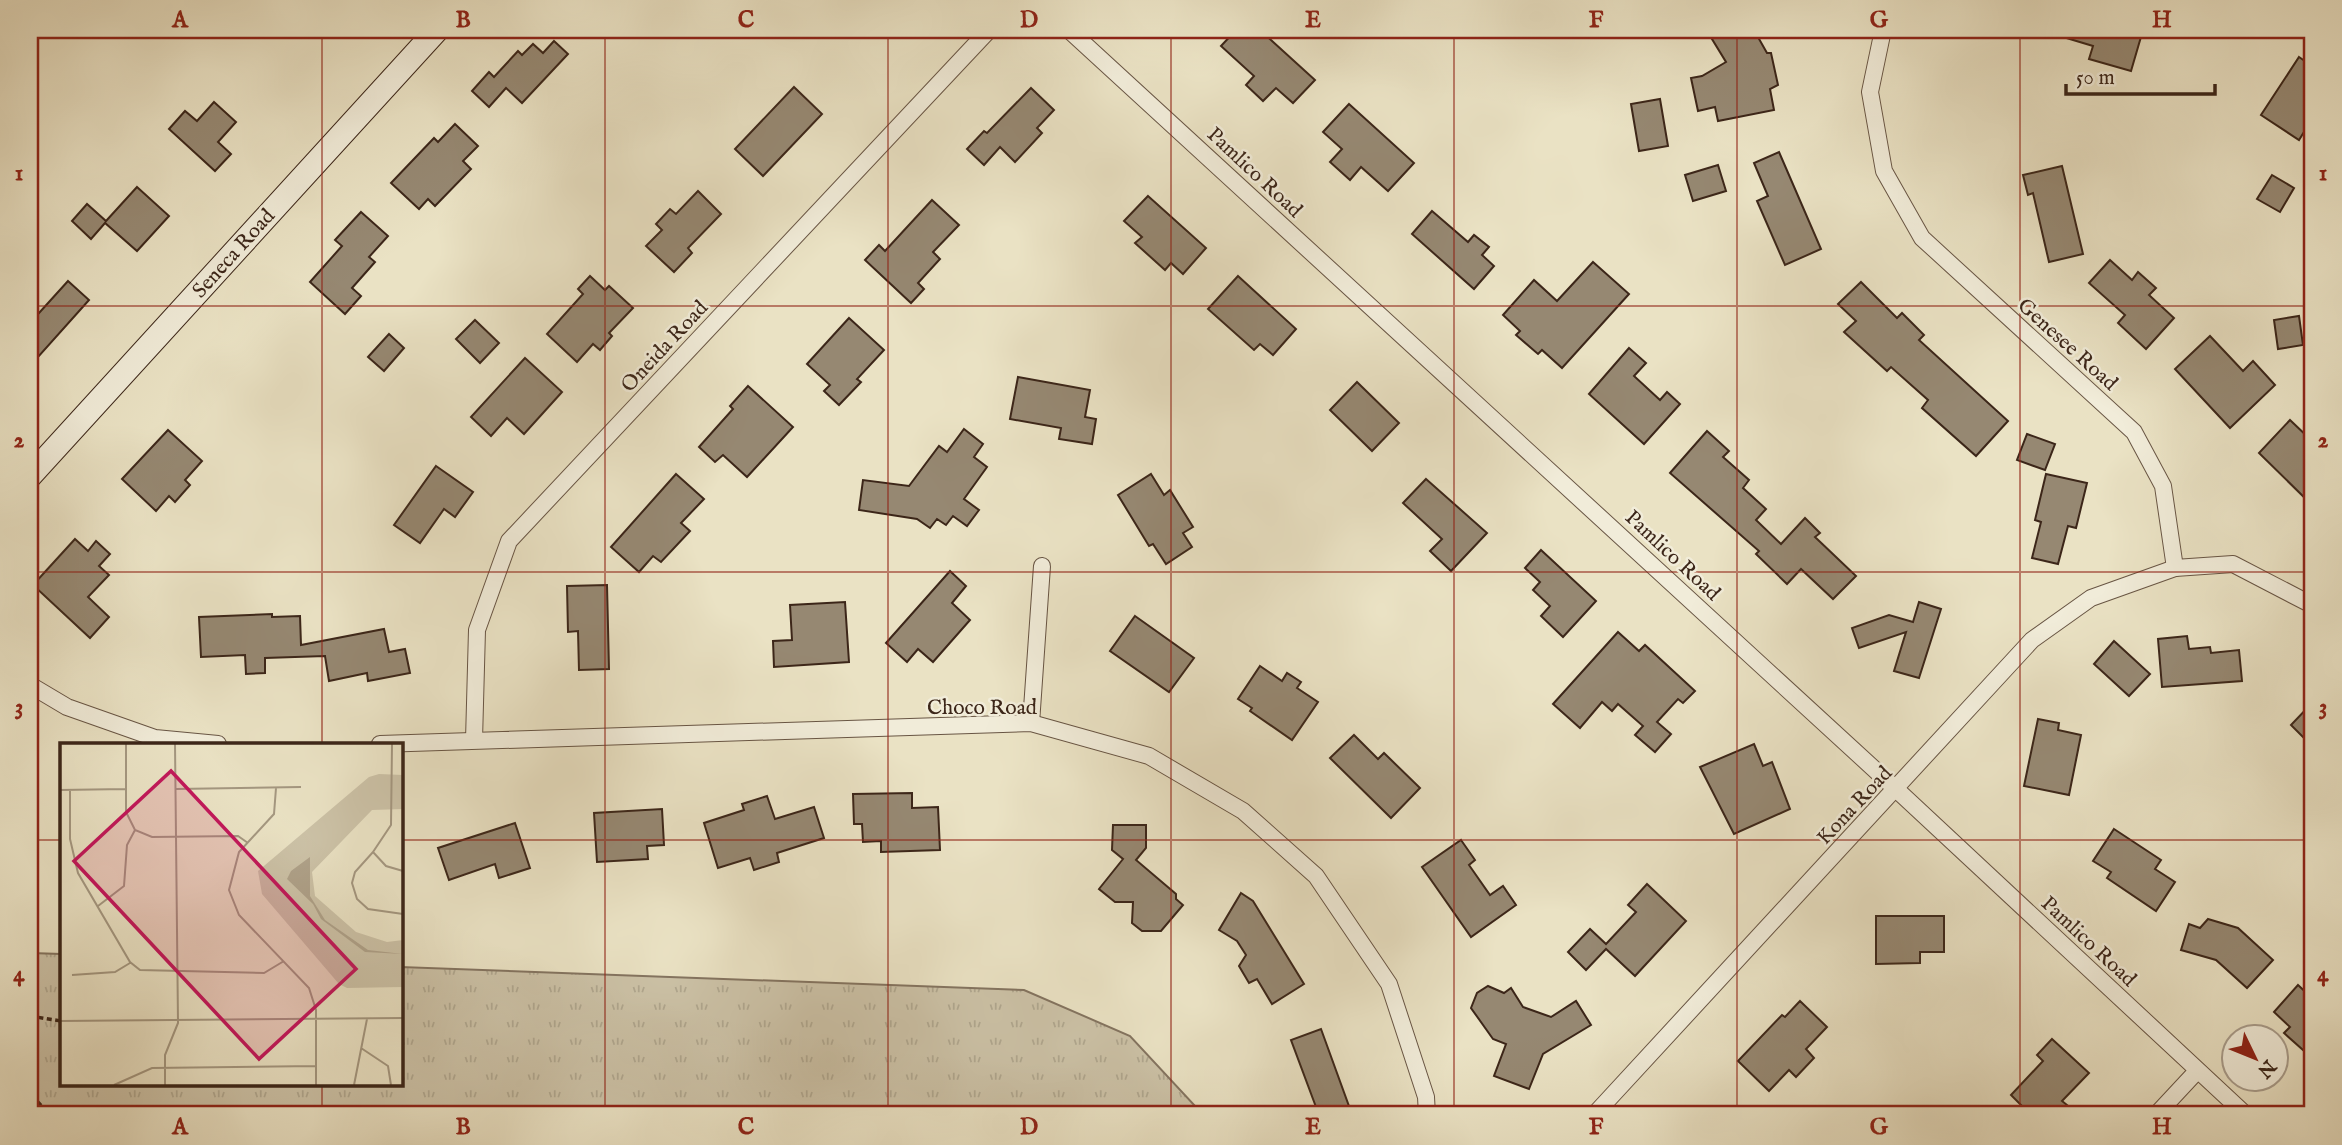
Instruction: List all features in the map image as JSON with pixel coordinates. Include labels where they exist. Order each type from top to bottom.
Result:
[{"type":"street","name":"Seneca Road","points":[[30,475],[437,30]]},
{"type":"street","name":"Oneida Road","points":[[474,740],[477,630],[509,541],[989,30]]},
{"type":"street","name":"Pamlico Road","points":[[1069,30],[1897,790],[2246,1115]]},
{"type":"street","name":"Genesee Road","points":[[1883,30],[1870,92],[1884,171],[1922,238],[2134,432],[2164,486],[2175,568]]},
{"type":"street","points":[[2175,568],[2233,564],[2312,605]]},
{"type":"street","points":[[1031,723],[1042,566]]},
{"type":"street","name":"Kona Road","points":[[1594,1115],[1897,790],[2032,640],[2091,597],[2175,568]]},
{"type":"street","points":[[30,685],[67,707],[155,738],[208,743]]},
{"type":"street","name":"Choco Road","points":[[402,743],[1031,723],[1149,756],[1243,811],[1316,876],[1389,984],[1426,1097],[1427,1115]]},
{"type":"street","points":[[2156,1115],[2197,1071]]},
{"type":"path","points":[[30,1016],[60,1021]]},
{"type":"path","points":[[30,1099],[36,1100],[50,1115]]},
{"type":"green space","points":[[30,953],[60,954],[60,1086],[402,1086],[402,967],[1024,990],[1130,1036],[1196,1107],[1199,1115],[30,1115]]},
{"type":"building","points":[[1236,30],[1260,30],[1315,80],[1293,103],[1276,88],[1263,101],[1246,85],[1254,76],[1221,46]]},
{"type":"building","points":[[1728,30],[1754,30],[1767,53],[1771,53],[1778,85],[1770,89],[1774,110],[1718,121],[1715,107],[1698,111],[1691,78],[1702,76],[1726,62],[1712,39]]},
{"type":"building","points":[[2053,30],[2143,30],[2131,71],[2089,59],[2093,46],[2053,34]]},
{"type":"building","points":[[554,41],[568,54],[522,103],[506,88],[489,107],[472,91],[489,72],[494,77],[518,51],[522,55],[533,44],[543,53]]},
{"type":"building","points":[[2299,57],[2312,66],[2312,119],[2299,140],[2261,115]]},
{"type":"building","points":[[794,87],[822,114],[763,176],[735,149]]},
{"type":"building","points":[[1031,88],[1054,110],[1037,128],[1042,133],[1015,162],[1000,147],[984,165],[967,149],[984,131],[987,133]]},
{"type":"building","points":[[1660,99],[1668,146],[1639,151],[1631,104]]},
{"type":"building","points":[[214,102],[236,122],[218,142],[231,154],[215,171],[169,129],[185,111],[197,121]]},
{"type":"building","points":[[1349,104],[1414,163],[1388,191],[1361,167],[1350,180],[1330,162],[1342,149],[1323,132]]},
{"type":"building","points":[[455,124],[478,146],[463,161],[471,169],[435,206],[428,199],[419,209],[391,183],[434,138],[438,142]]},
{"type":"building","points":[[1779,152],[1821,249],[1785,265],[1757,201],[1768,196],[1754,163]]},
{"type":"building","points":[[1718,165],[1726,191],[1693,201],[1685,175]]},
{"type":"building","points":[[2062,166],[2083,254],[2049,262],[2033,193],[2028,195],[2023,175]]},
{"type":"building","points":[[2272,175],[2294,188],[2280,212],[2257,199]]},
{"type":"building","points":[[137,187],[169,216],[137,251],[105,223],[91,239],[72,221],[87,204],[106,221]]},
{"type":"building","points":[[698,191],[721,214],[688,248],[692,253],[674,272],[646,246],[662,230],[656,224],[670,209],[676,214]]},
{"type":"building","points":[[1148,196],[1206,248],[1183,274],[1171,263],[1165,270],[1135,243],[1142,237],[1124,221]]},
{"type":"building","points":[[932,200],[959,225],[933,252],[940,259],[918,283],[924,289],[911,303],[865,260],[879,245],[885,251]]},
{"type":"building","points":[[1432,211],[1468,242],[1474,235],[1489,247],[1482,255],[1494,266],[1474,289],[1412,234]]},
{"type":"building","points":[[361,212],[388,236],[369,257],[375,262],[352,288],[361,296],[345,314],[310,282],[342,246],[335,240]]},
{"type":"building","points":[[2110,260],[2132,280],[2138,272],[2156,288],[2149,295],[2174,318],[2146,349],[2118,323],[2125,315],[2089,283]]},
{"type":"building","points":[[1593,262],[1629,294],[1562,368],[1542,350],[1538,354],[1516,335],[1520,331],[1503,315],[1534,280],[1557,301]]},
{"type":"building","points":[[590,276],[605,290],[609,286],[633,308],[609,333],[612,336],[600,350],[593,344],[577,362],[547,334],[583,294],[578,289]]},
{"type":"building","points":[[1238,276],[1296,329],[1273,355],[1260,344],[1254,350],[1208,309]]},
{"type":"building","points":[[68,281],[89,300],[30,366],[30,305],[39,313]]},
{"type":"building","points":[[1861,282],[1897,318],[1902,313],[1924,335],[1919,340],[2008,421],[1976,456],[1922,408],[1928,400],[1891,367],[1887,371],[1844,332],[1856,321],[1838,304]]},
{"type":"building","points":[[2299,316],[2303,345],[2278,349],[2274,320]]},
{"type":"building","points":[[849,318],[884,350],[857,379],[861,382],[839,405],[824,391],[830,385],[807,364]]},
{"type":"building","points":[[475,320],[499,343],[480,363],[456,339]]},
{"type":"building","points":[[389,334],[404,348],[384,371],[368,357]]},
{"type":"building","points":[[2210,336],[2243,371],[2253,361],[2275,385],[2230,428],[2175,369]]},
{"type":"building","points":[[1629,348],[1646,363],[1634,376],[1660,400],[1667,392],[1680,404],[1644,444],[1589,394]]},
{"type":"building","points":[[525,358],[562,392],[524,434],[507,418],[491,436],[471,417]]},
{"type":"building","points":[[1018,377],[1090,390],[1085,417],[1096,419],[1092,444],[1059,439],[1061,428],[1010,419]]},
{"type":"building","points":[[1357,382],[1399,423],[1372,451],[1330,410]]},
{"type":"building","points":[[748,386],[793,427],[747,477],[723,455],[715,462],[699,447],[733,409],[730,406]]},
{"type":"building","points":[[2290,420],[2312,441],[2312,505],[2259,453]]},
{"type":"building","points":[[964,429],[983,444],[974,457],[987,467],[964,499],[979,510],[967,526],[953,516],[946,525],[937,519],[930,528],[917,519],[859,510],[863,480],[909,486],[939,446],[947,452]]},
{"type":"building","points":[[168,430],[202,461],[185,480],[190,485],[175,502],[169,496],[156,511],[122,479]]},
{"type":"building","points":[[1707,431],[1729,451],[1723,457],[1749,480],[1743,488],[1766,509],[1756,520],[1781,544],[1805,518],[1820,533],[1815,537],[1856,576],[1833,599],[1801,569],[1787,584],[1756,554],[1759,551],[1670,473]]},
{"type":"building","points":[[2027,434],[2055,444],[2045,470],[2017,460]]},
{"type":"building","points":[[436,466],[473,492],[455,517],[444,509],[420,543],[394,525]]},
{"type":"building","points":[[676,474],[704,499],[681,523],[690,531],[661,562],[653,556],[639,572],[611,547]]},
{"type":"building","points":[[1151,474],[1164,495],[1170,490],[1193,527],[1183,533],[1192,547],[1166,564],[1153,544],[1149,546],[1118,495]]},
{"type":"building","points":[[2046,474],[2087,483],[2076,528],[2068,526],[2058,564],[2032,558],[2041,522],[2035,520]]},
{"type":"building","points":[[1426,479],[1487,533],[1451,571],[1430,551],[1442,539],[1403,503]]},
{"type":"building","points":[[75,539],[88,551],[96,541],[110,554],[99,566],[109,575],[88,597],[109,617],[90,638],[33,585]]},
{"type":"building","points":[[1541,550],[1596,601],[1563,637],[1541,616],[1550,606],[1533,590],[1540,582],[1525,568]]},
{"type":"building","points":[[950,571],[966,586],[952,603],[970,620],[933,662],[918,649],[907,662],[886,643]]},
{"type":"building","points":[[607,585],[609,669],[579,670],[578,631],[568,632],[567,586]]},
{"type":"building","points":[[845,602],[849,662],[774,667],[773,641],[792,640],[790,605]]},
{"type":"building","points":[[1919,602],[1941,609],[1919,678],[1894,671],[1906,632],[1859,648],[1852,628],[1889,615],[1913,622]]},
{"type":"building","points":[[272,614],[272,617],[300,616],[301,645],[384,629],[389,652],[405,649],[410,673],[368,681],[367,673],[329,681],[325,656],[265,658],[265,673],[246,674],[245,655],[201,657],[199,617]]},
{"type":"building","points":[[1135,616],[1194,658],[1169,692],[1110,651]]},
{"type":"building","points":[[1618,632],[1639,651],[1645,645],[1695,691],[1683,703],[1678,699],[1657,722],[1671,734],[1655,752],[1635,735],[1643,726],[1618,704],[1612,711],[1602,702],[1580,728],[1553,704]]},
{"type":"building","points":[[2187,636],[2189,649],[2210,647],[2211,653],[2239,650],[2242,681],[2162,687],[2158,639]]},
{"type":"building","points":[[2114,641],[2150,674],[2129,696],[2094,664]]},
{"type":"building","points":[[1260,666],[1282,681],[1287,673],[1301,682],[1297,688],[1318,702],[1292,740],[1250,711],[1252,708],[1238,699]]},
{"type":"building","points":[[2312,703],[2312,746],[2291,725]]},
{"type":"building","points":[[2038,719],[2059,723],[2058,730],[2081,735],[2069,795],[2024,786]]},
{"type":"building","points":[[1354,735],[1378,759],[1384,753],[1420,788],[1391,818],[1330,758]]},
{"type":"building","points":[[1754,744],[1763,766],[1772,762],[1790,809],[1734,834],[1700,767]]},
{"type":"building","points":[[912,793],[912,808],[938,807],[940,850],[881,852],[881,841],[863,842],[862,824],[854,824],[853,794]]},
{"type":"building","points":[[767,796],[775,819],[814,807],[824,838],[777,853],[779,862],[754,870],[750,858],[718,868],[704,823],[744,810],[742,804]]},
{"type":"building","points":[[662,809],[664,845],[647,846],[648,859],[597,862],[594,813]]},
{"type":"building","points":[[515,823],[530,868],[499,878],[495,864],[449,880],[438,848]]},
{"type":"building","points":[[1113,825],[1146,825],[1146,848],[1136,860],[1176,894],[1176,899],[1183,905],[1161,931],[1142,931],[1132,923],[1133,902],[1115,902],[1099,889],[1123,859],[1112,850]]},
{"type":"building","points":[[2114,829],[2161,860],[2155,869],[2175,882],[2156,911],[2107,878],[2111,872],[2093,861]]},
{"type":"building","points":[[1461,840],[1475,860],[1469,865],[1490,895],[1503,886],[1516,905],[1471,937],[1422,867]]},
{"type":"building","points":[[1647,884],[1686,921],[1635,976],[1606,949],[1586,970],[1568,952],[1590,929],[1606,944],[1636,912],[1628,905]]},
{"type":"building","points":[[1241,893],[1253,901],[1304,984],[1272,1004],[1257,979],[1249,983],[1239,966],[1246,955],[1237,941],[1219,930]]},
{"type":"building","points":[[1876,916],[1944,916],[1944,952],[1920,952],[1920,963],[1876,964]]},
{"type":"building","points":[[2208,919],[2238,928],[2273,960],[2247,988],[2216,960],[2181,950],[2189,924],[2200,928]]},
{"type":"building","points":[[2298,985],[2312,998],[2312,1058],[2290,1038],[2290,1023],[2286,1023],[2274,1012]]},
{"type":"building","points":[[1488,986],[1504,993],[1511,988],[1523,1007],[1551,1017],[1576,1001],[1591,1025],[1543,1054],[1529,1089],[1494,1076],[1506,1044],[1493,1039],[1471,1008],[1477,993]]},
{"type":"building","points":[[1800,1001],[1827,1027],[1806,1049],[1814,1058],[1796,1077],[1789,1070],[1769,1091],[1738,1061],[1782,1015],[1785,1017]]},
{"type":"building","points":[[1321,1029],[1350,1109],[1332,1115],[1319,1115],[1291,1040]]},
{"type":"building","points":[[2052,1039],[2089,1073],[2062,1101],[2067,1105],[2057,1115],[2014,1115],[2022,1106],[2011,1095],[2043,1061],[2037,1055]]}]
